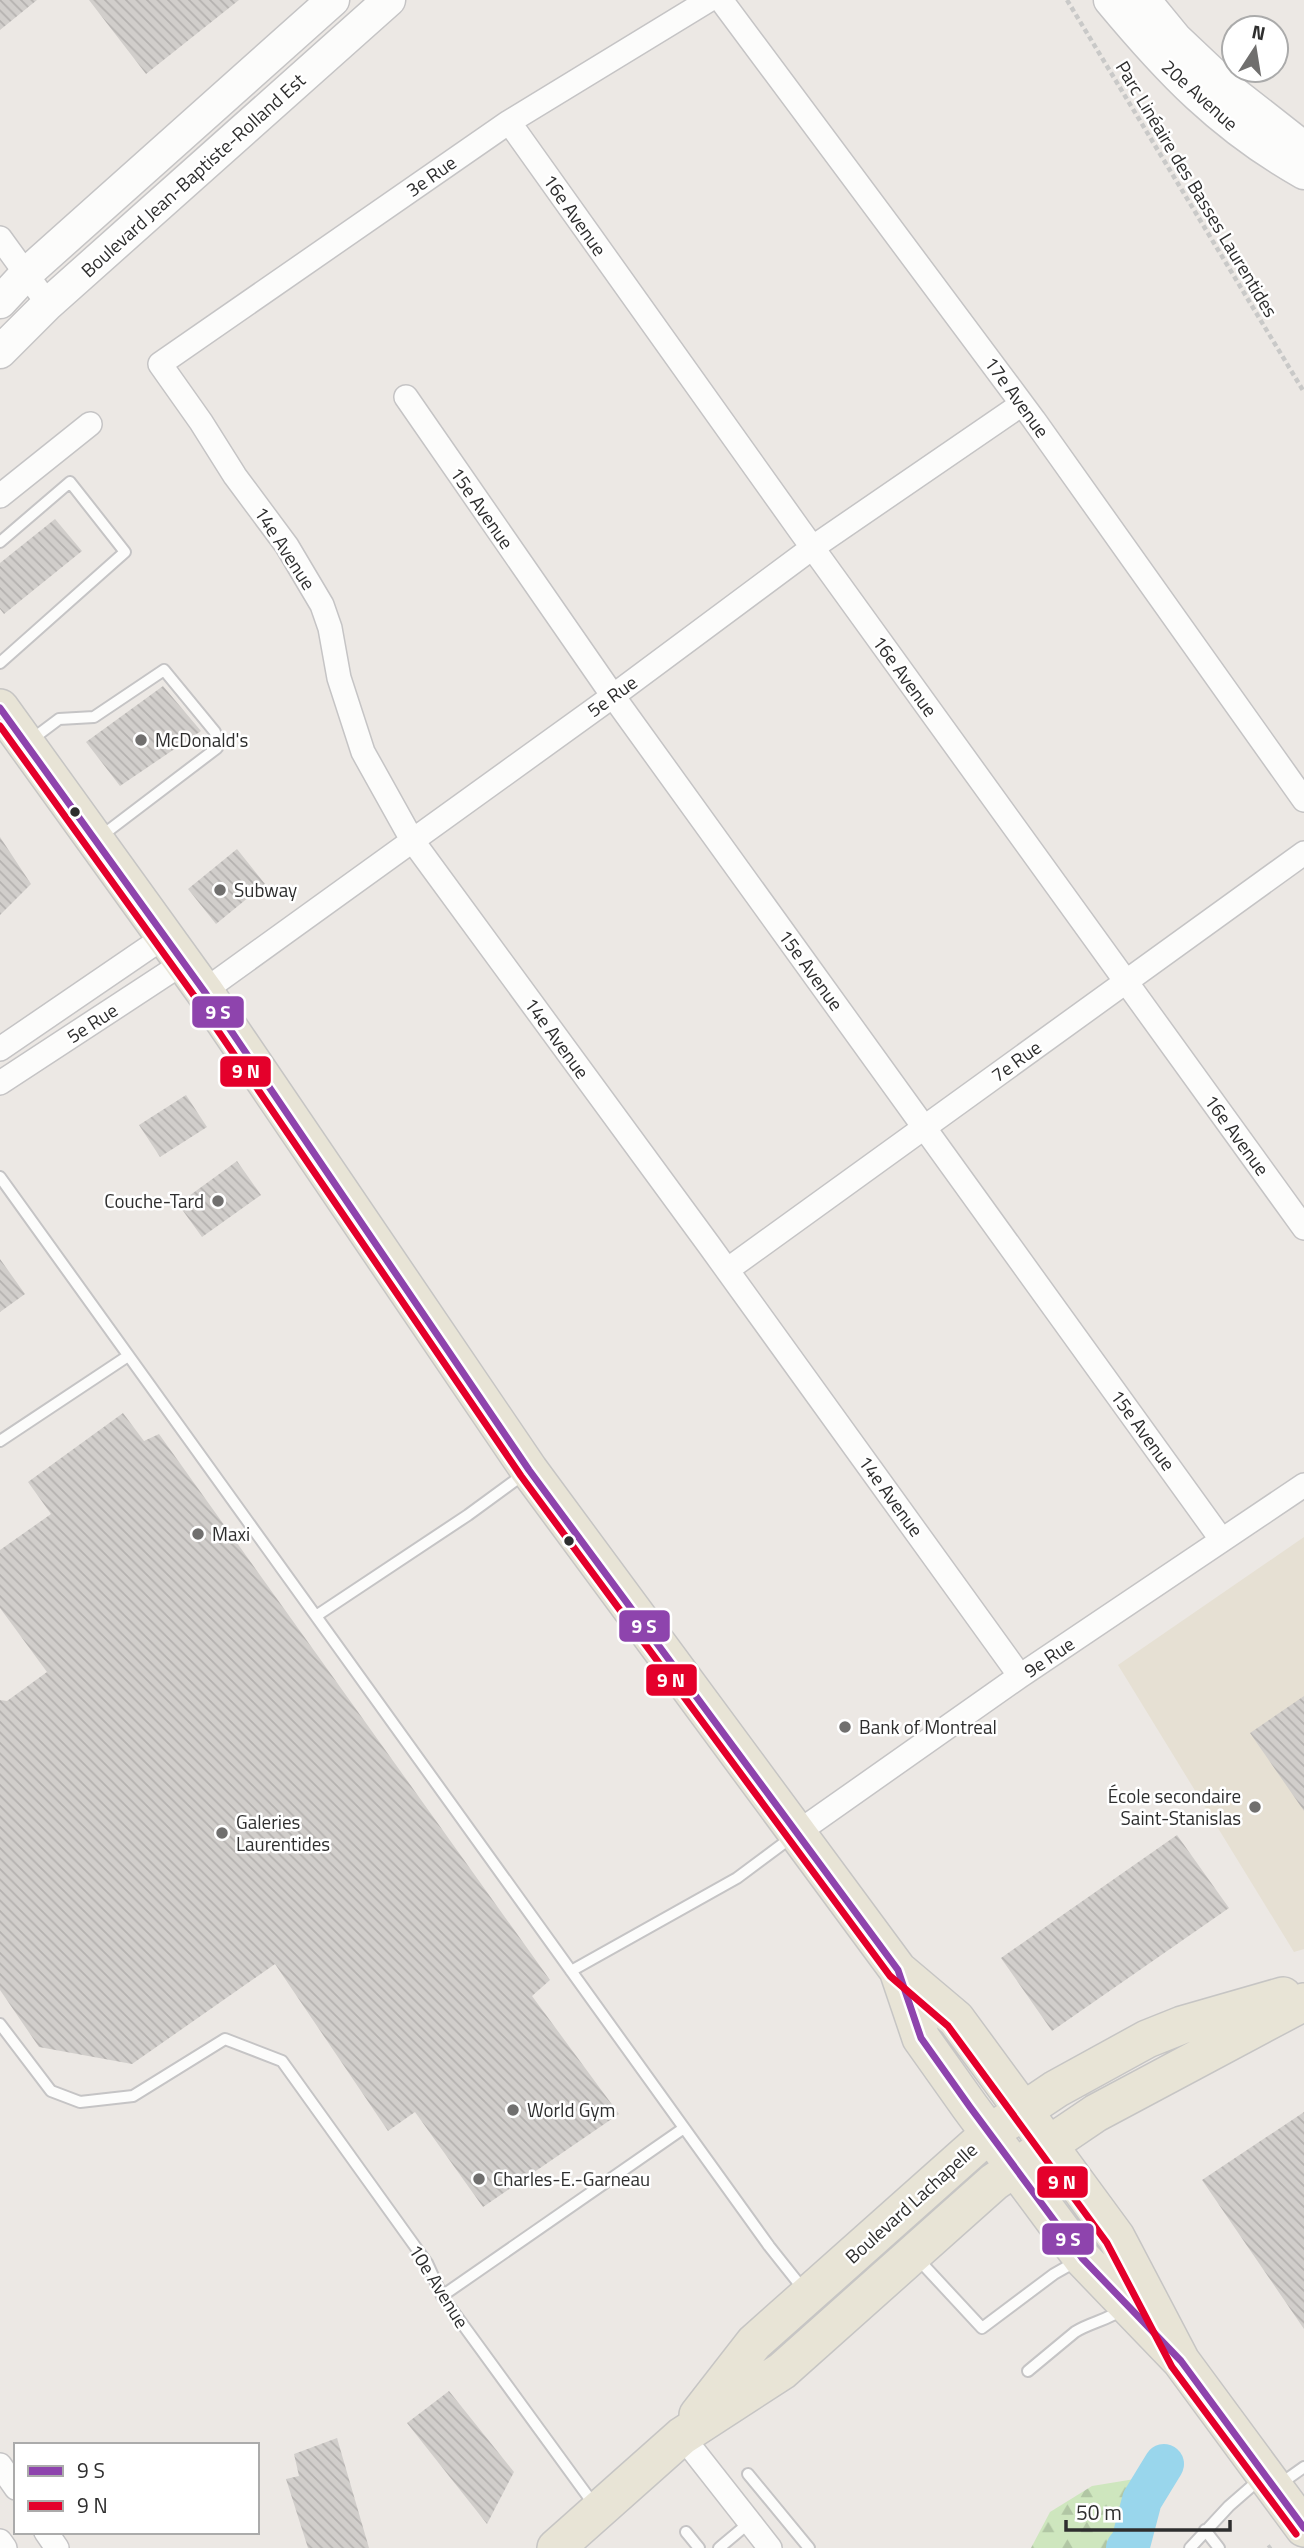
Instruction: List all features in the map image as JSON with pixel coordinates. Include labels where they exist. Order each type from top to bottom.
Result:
[{"type":"main road","points":[[0,708],[184,964],[529,1470],[898,1970],[957,2019],[1116,2237],[1136,2298],[1181,2361],[1282,2476],[1304,2528]]},
{"type":"main road","points":[[898,1970],[921,2038],[1082,2258],[1136,2298]]},
{"type":"main road","name":"Boulevard Lachapelle","points":[[681,2436],[754,2343],[990,2133],[1056,2089],[1147,2039],[1228,2010],[1304,1990]]},
{"type":"main road","name":"Boulevard Lachapelle","points":[[556,2548],[681,2436],[782,2371],[994,2182],[1096,2113],[1304,2002]]},
{"type":"street","name":"Boulevard Jean-Baptiste-Rolland Est","points":[[0,352],[48,304],[389,0]]},
{"type":"street","name":"3e Rue","points":[[160,364],[509,122],[709,0]]},
{"type":"street","name":"17e Avenue","points":[[721,0],[1022,404],[1304,800]]},
{"type":"street","name":"20e Avenue","points":[[1110,0],[1158,58],[1214,113],[1285,163],[1304,173]]},
{"type":"street","name":"20e Avenue","points":[[1144,0],[1176,39],[1230,90],[1304,148]]},
{"type":"street","name":"Boulevard Jean-Baptiste-Rolland Est","points":[[0,302],[26,274],[321,10]]},
{"type":"street","points":[[321,10],[335,49]]},
{"type":"street","name":"16e Avenue","points":[[509,122],[812,548],[1304,1228]]},
{"type":"street","points":[[0,238],[48,304]]},
{"type":"street","name":"14e Avenue","points":[[160,364],[235,476],[287,546],[322,605],[330,628],[339,678],[363,752],[412,840],[1020,1676]]},
{"type":"street","name":"15e Avenue","points":[[405,397],[613,696],[1221,1539]]},
{"type":"street","name":"5e Rue","points":[[0,1049],[184,964],[412,840],[613,696],[812,548],[1022,404]]},
{"type":"street","points":[[0,496],[90,424]]},
{"type":"street","name":"7e Rue","points":[[727,1270],[1304,853]]},
{"type":"street","name":"5e Rue","points":[[0,1083],[184,964]]},
{"type":"street","name":"9e Rue","points":[[797,1833],[1020,1676],[1304,1485]]},
{"type":"street","points":[[681,2436],[770,2548]]},
{"type":"street","points":[[0,2465],[14,2485]]},
{"type":"street","points":[[0,2540],[5,2548]]},
{"type":"lane","points":[[0,542],[70,482],[125,552],[0,663]]},
{"type":"lane","points":[[26,744],[59,719],[94,717],[164,670],[215,732],[217,748],[95,840]]},
{"type":"lane","points":[[0,1177],[769,2246],[808,2296]]},
{"type":"lane","points":[[0,1441],[128,1356]]},
{"type":"lane","points":[[316,1616],[468,1515],[529,1470]]},
{"type":"lane","points":[[571,1971],[737,1878],[797,1833]]},
{"type":"lane","name":"10e Avenue","points":[[0,2024],[51,2091],[80,2102],[132,2096],[225,2039],[282,2061],[427,2263],[442,2296],[598,2510]]},
{"type":"lane","points":[[442,2296],[684,2128]]},
{"type":"lane","points":[[913,2254],[982,2328],[1054,2274],[1082,2258]]},
{"type":"lane","points":[[1028,2371],[1074,2332],[1111,2318],[1136,2298]]},
{"type":"lane","points":[[748,2474],[809,2548]]},
{"type":"lane","points":[[1190,2548],[1205,2529],[1282,2476]]},
{"type":"lane","points":[[719,2548],[750,2522]]},
{"type":"lane","points":[[1205,2529],[1219,2548]]},
{"type":"lane","points":[[686,2532],[699,2548]]},
{"type":"path","name":"Parc Linéaire des Basses Laurentides","points":[[1067,0],[1304,392]]},
{"type":"shaded area","name":"École secondaire Saint-Stanislas","points":[[1304,1537],[1304,1949],[1294,1952],[1118,1665]]},
{"type":"green space","points":[[1147,2477],[1164,2490],[1149,2548],[1031,2548],[1050,2512],[1092,2486]]},
{"type":"building","points":[[0,0],[37,0],[0,30]]},
{"type":"building","points":[[89,0],[239,0],[146,74]]},
{"type":"building","points":[[55,519],[82,551],[4,614],[0,609],[0,563]]},
{"type":"building","points":[[163,686],[201,731],[120,786],[86,742]]},
{"type":"building","points":[[0,837],[31,884],[0,915]]},
{"type":"building","points":[[237,849],[265,884],[216,924],[188,889]]},
{"type":"building","points":[[186,1095],[207,1127],[160,1157],[139,1125]]},
{"type":"building","points":[[237,1161],[261,1195],[202,1237],[178,1204]]},
{"type":"building","points":[[0,1259],[25,1294],[0,1312]]},
{"type":"building","name":"Galeries Laurentides","points":[[123,1413],[144,1441],[159,1434],[550,1980],[532,1996],[619,2114],[483,2207],[415,2112],[388,2131],[275,1964],[132,2064],[39,2047],[0,1990],[0,1700],[7,1701],[47,1672],[0,1608],[0,1550],[51,1514],[28,1482]]},
{"type":"building","points":[[1304,1696],[1304,1811],[1250,1733]]},
{"type":"building","points":[[1177,1835],[1229,1908],[1052,2031],[1001,1958]]},
{"type":"building","points":[[1304,2112],[1304,2329],[1202,2180]]},
{"type":"building","points":[[449,2391],[514,2472],[487,2524],[407,2423]]},
{"type":"building","points":[[337,2438],[369,2548],[308,2548],[286,2479],[299,2476],[294,2454]]},
{"type":"waterway","points":[[1126,2548],[1131,2542],[1142,2500],[1164,2464]]},
{"type":"transit line","points":[[0,708],[204,991],[529,1470],[898,1970],[921,2038],[970,2107],[1082,2258],[1181,2361],[1304,2528]]},
{"type":"transit line","points":[[0,726],[195,997],[521,1476],[890,1976],[948,2026],[1107,2243],[1172,2367],[1296,2534]]},
{"type":"place","name":"McDonald's","points":[[141,740]]},
{"type":"place","name":"Subway","points":[[220,890]]},
{"type":"place","name":"Couche-Tard","points":[[218,1201]]},
{"type":"place","name":"Maxi","points":[[198,1534]]},
{"type":"place","name":"Bank of Montreal","points":[[845,1727]]},
{"type":"place","name":"École secondaire Saint-Stanislas","points":[[1255,1807]]},
{"type":"place","name":"Galeries Laurentides","points":[[222,1833]]},
{"type":"place","name":"World Gym","points":[[513,2110]]},
{"type":"place","name":"Charles-E.-Garneau","points":[[479,2179]]}]
